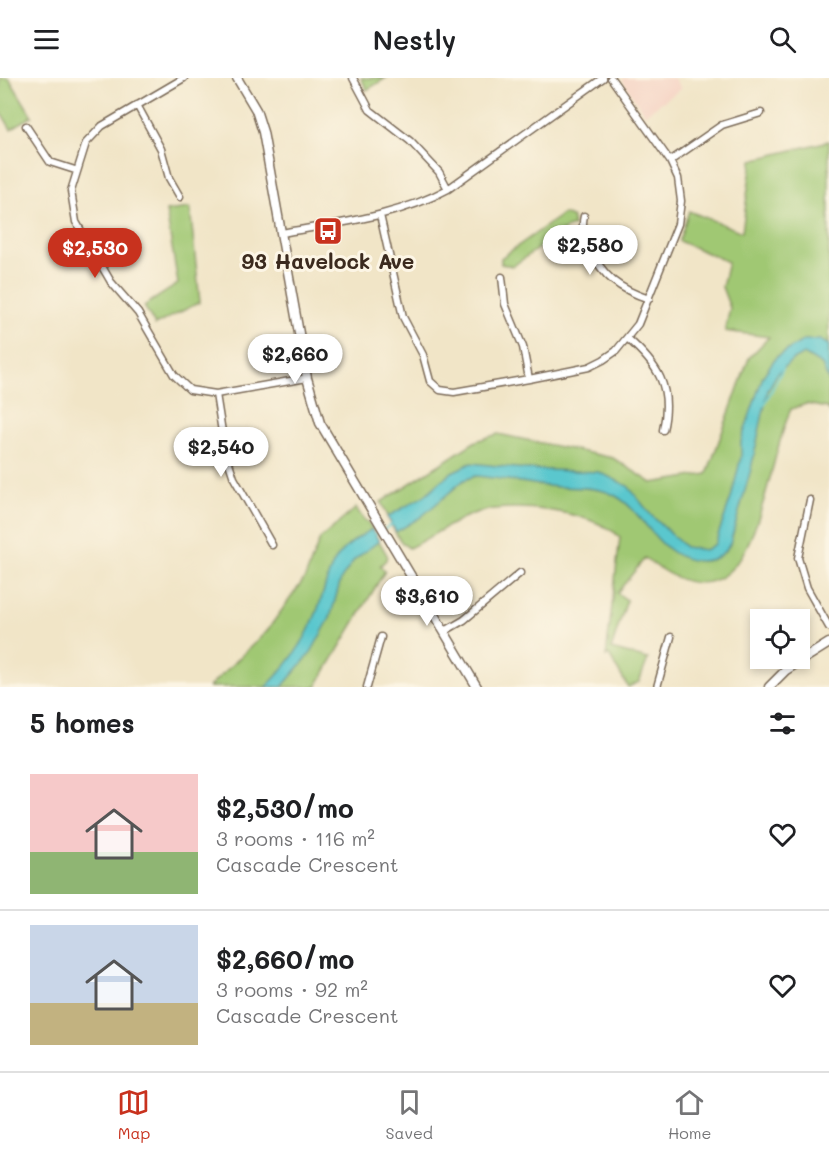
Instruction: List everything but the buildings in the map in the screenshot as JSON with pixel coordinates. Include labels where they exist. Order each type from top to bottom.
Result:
[{"type":"street","points":[[184,78],[137,105],[93,135],[86,143],[75,170],[71,191],[72,212],[111,282],[138,313],[181,384],[197,393],[216,394],[307,378]]},
{"type":"street","points":[[237,78],[256,110],[263,132],[307,378],[320,423],[477,687]]},
{"type":"street","points":[[353,78],[370,110],[410,141],[439,172],[448,189]]},
{"type":"street","points":[[281,233],[381,215],[425,202],[448,189],[603,78]]},
{"type":"street","points":[[381,215],[403,317],[423,356],[430,381],[440,390],[454,392],[589,367],[616,351],[627,338],[649,299],[681,213],[678,178],[670,161],[611,78]]},
{"type":"street","points":[[137,105],[161,149],[169,178],[180,197]]},
{"type":"street","points":[[670,161],[722,125],[761,113]]},
{"type":"street","points":[[26,126],[50,162],[75,170]]},
{"type":"street","points":[[584,216],[588,244],[608,279],[628,291],[649,299]]},
{"type":"street","points":[[502,276],[505,304],[523,347],[529,379]]},
{"type":"street","points":[[627,338],[648,357],[659,373],[667,414],[663,430]]},
{"type":"street","points":[[216,394],[225,451],[234,478],[272,545]]},
{"type":"street","points":[[810,500],[798,558],[807,588],[829,627]]},
{"type":"street","points":[[445,631],[464,620],[520,573]]},
{"type":"street","points":[[367,687],[381,637]]},
{"type":"street","points":[[657,687],[671,637]]},
{"type":"street","points":[[769,687],[786,670],[829,644]]},
{"type":"shaded area","points":[[624,78],[674,78],[681,89],[645,114],[622,80]]},
{"type":"green space","points":[[0,78],[9,78],[32,116],[11,129],[0,111]]},
{"type":"green space","points":[[361,78],[386,78],[367,90]]},
{"type":"green space","points":[[829,141],[829,411],[827,408],[806,404],[791,409],[749,542],[733,567],[711,582],[682,580],[645,558],[617,593],[627,600],[611,649],[648,659],[639,682],[628,687],[609,655],[606,657],[620,537],[607,528],[569,514],[548,510],[505,508],[470,515],[409,548],[399,539],[381,502],[476,441],[498,434],[613,458],[652,483],[707,474],[749,358],[769,337],[725,331],[730,308],[722,287],[728,262],[679,241],[689,211],[742,232],[752,160]]},
{"type":"green space","points":[[190,208],[200,302],[155,325],[144,306],[178,284],[166,211]]},
{"type":"green space","points":[[563,214],[572,217],[574,226],[567,228],[513,266],[501,264],[501,258]]},
{"type":"green space","points":[[356,508],[368,522],[387,555],[386,560],[380,566],[385,571],[316,687],[209,687],[266,632],[305,578],[320,539]]},
{"type":"water","points":[[804,340],[820,340],[829,345],[829,382],[822,365],[804,354],[792,360],[777,374],[768,390],[751,469],[730,544],[717,557],[700,561],[675,553],[659,541],[625,502],[607,492],[593,489],[555,487],[475,476],[464,480],[421,517],[396,532],[387,517],[424,496],[452,472],[471,463],[525,469],[599,472],[628,486],[651,515],[685,547],[705,550],[715,544],[731,498],[741,457],[741,441],[763,376],[776,357]]},
{"type":"water","points":[[372,529],[379,541],[354,560],[341,579],[330,618],[310,654],[282,687],[266,687],[292,657],[308,632],[336,559],[355,540]]},
{"type":"waterway","points":[[764,405],[783,368]]},
{"type":"waterway","points":[[374,535],[393,524]]},
{"type":"place","name":"93 Havelock Ave","points":[[328,231]]}]
